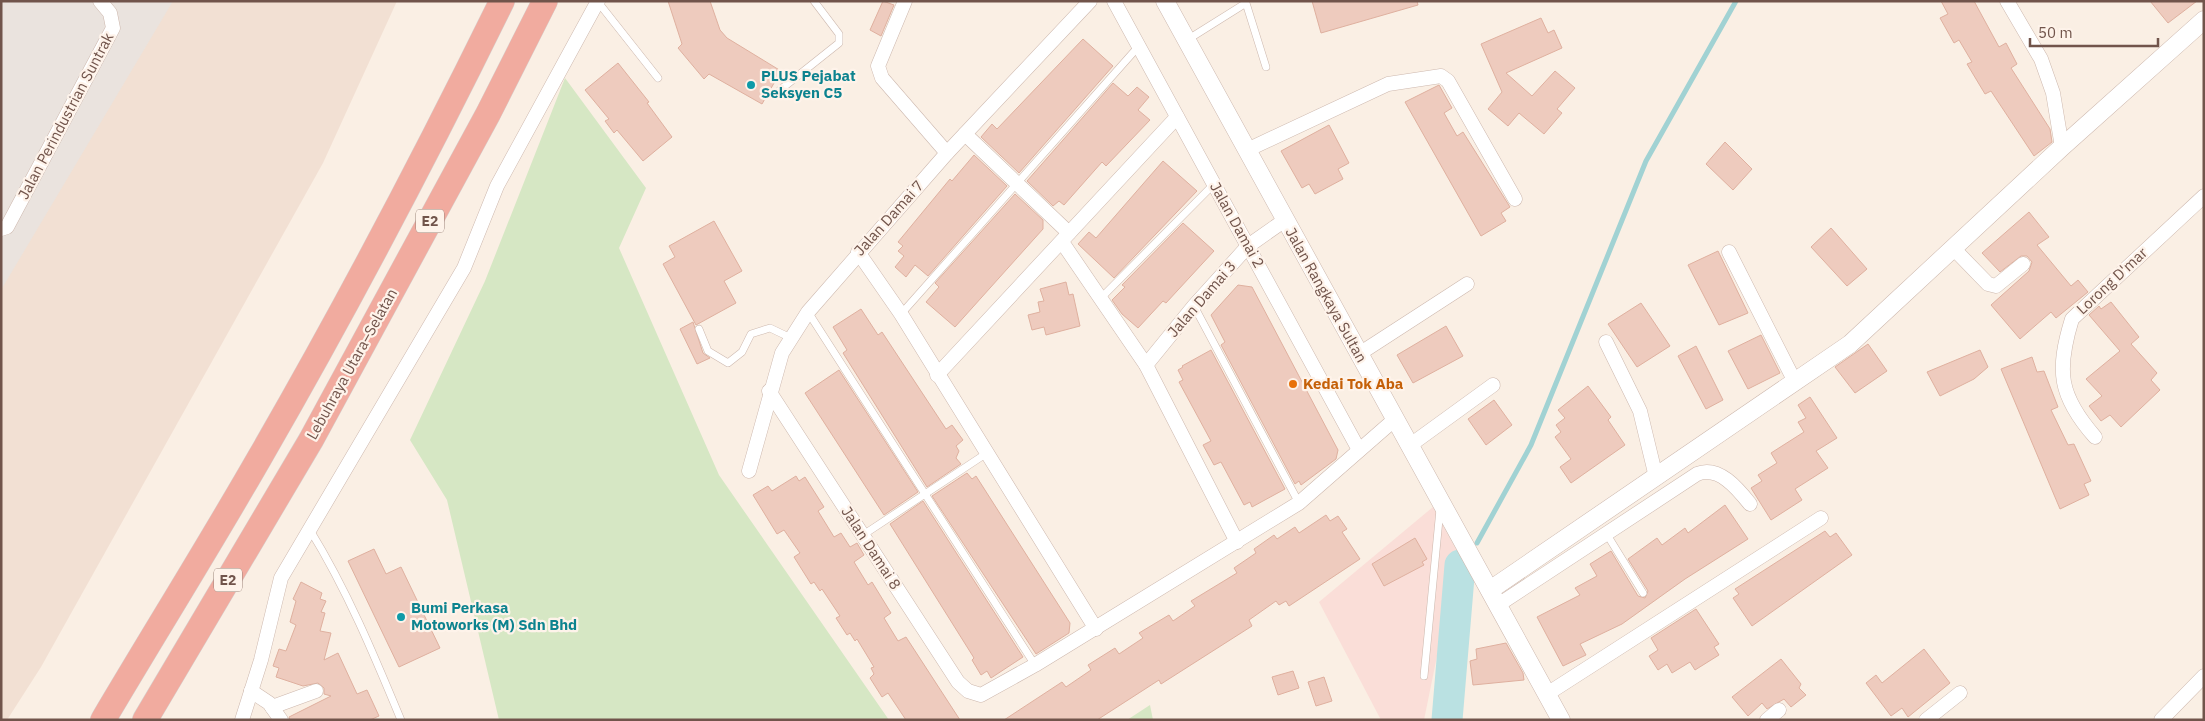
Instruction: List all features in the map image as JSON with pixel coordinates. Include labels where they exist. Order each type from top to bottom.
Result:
[{"type":"highway","points":[[457,92],[490,1]]},
{"type":"highway","name":"E2","points":[[103,720],[293,399],[457,92],[502,1]]},
{"type":"highway","name":"Lebuhraya Utara–Selatan","points":[[145,720],[311,440],[488,114],[545,1]]},
{"type":"street","name":"Jalan Perindustrian Suntrak","points":[[1,229],[6,227],[113,28],[110,13],[100,1]]},
{"type":"street","points":[[905,1],[878,66],[882,78],[947,153]]},
{"type":"street","name":"Jalan Damai 7","points":[[749,472],[769,391],[782,353],[808,312],[858,252],[947,153],[1090,1]]},
{"type":"street","name":"Jalan Damai 2","points":[[1114,1],[1359,450]]},
{"type":"street","name":"Jalan Rangkaya Sultan","points":[[1165,1],[1394,420],[1561,720]]},
{"type":"street","points":[[2007,1],[2041,59],[2053,94],[2062,147]]},
{"type":"street","points":[[242,720],[281,578],[464,268],[497,186],[598,2]]},
{"type":"street","points":[[1494,598],[1656,477],[1850,344],[2062,147],[2204,20]]},
{"type":"street","points":[[1247,150],[1388,84],[1441,76],[1448,81],[1515,199]]},
{"type":"street","points":[[937,375],[1177,117]]},
{"type":"street","points":[[965,134],[1016,182],[1066,237],[1101,298],[1146,365],[1238,542]]},
{"type":"street","name":"Lorong D'mar","points":[[2096,437],[2078,418],[2065,394],[2062,368],[2065,341],[2072,319],[2204,196]]},
{"type":"street","name":"Jalan Damai 3","points":[[1146,365],[1194,306],[1248,246],[1285,220]]},
{"type":"street","points":[[1953,248],[1988,284],[1996,286],[2023,264]]},
{"type":"street","points":[[858,252],[901,314],[1096,629]]},
{"type":"street","points":[[1729,252],[1795,382]]},
{"type":"street","points":[[1358,354],[1466,284]]},
{"type":"street","points":[[1606,342],[1640,411],[1656,477]]},
{"type":"street","points":[[1409,446],[1493,385]]},
{"type":"street","name":"Jalan Damai 8","points":[[769,391],[958,682],[968,691],[981,695],[1035,665]]},
{"type":"street","points":[[1035,665],[1238,542],[1298,503],[1394,420]]},
{"type":"street","points":[[1494,598],[1606,533],[1672,489],[1704,471],[1712,472],[1737,487],[1750,504]]},
{"type":"street","points":[[1547,694],[1821,518]]},
{"type":"street","points":[[2161,720],[2204,676]]},
{"type":"street","points":[[251,691],[272,707],[281,720]]},
{"type":"street","points":[[272,707],[316,691]]},
{"type":"street","points":[[1926,720],[1960,693]]},
{"type":"street","points":[[1768,720],[1779,710]]},
{"type":"lane","points":[[780,90],[840,43],[839,34],[814,1]]},
{"type":"lane","points":[[598,2],[658,78]]},
{"type":"lane","points":[[1186,41],[1246,2],[1266,66]]},
{"type":"lane","points":[[901,314],[1016,182],[1138,47]]},
{"type":"lane","points":[[1101,298],[1214,184]]},
{"type":"lane","points":[[1194,306],[1298,503]]},
{"type":"lane","points":[[808,312],[1035,665]]},
{"type":"lane","points":[[699,329],[708,351],[728,363],[742,352],[751,334],[770,328],[791,338]]},
{"type":"lane","points":[[862,535],[987,453]]},
{"type":"lane","points":[[1424,676],[1441,503]]},
{"type":"lane","points":[[310,530],[332,565],[377,660],[401,720]]},
{"type":"lane","points":[[1606,533],[1643,593]]},
{"type":"shaded area","points":[[1,1],[397,1],[323,163],[41,667],[7,720],[1,720]]},
{"type":"shaded area","points":[[1,1],[173,1],[1,290]]},
{"type":"shaded area","points":[[1433,507],[1458,553],[1424,720],[1381,720],[1319,602]]},
{"type":"green space","points":[[565,78],[646,188],[619,248],[719,475],[889,720],[499,720],[447,500],[410,440],[485,281]]},
{"type":"green space","points":[[1150,705],[1153,720],[1127,720]]},
{"type":"building","points":[[668,1],[710,1],[720,30],[727,38],[781,71],[762,104],[709,74],[704,79],[678,48],[682,44]]},
{"type":"building","points":[[883,1],[894,5],[881,36],[870,30]]},
{"type":"building","points":[[1312,1],[1417,1],[1418,5],[1321,33]]},
{"type":"building","points":[[1941,1],[1974,1],[1999,47],[2006,43],[2017,64],[2011,68],[2050,129],[2052,142],[2034,156],[1991,91],[1985,94],[1967,64],[1972,62],[1959,40],[1954,43],[1940,18],[1948,14]]},
{"type":"building","points":[[2150,1],[2197,1],[2168,23]]},
{"type":"building","points":[[1541,18],[1548,33],[1554,30],[1562,48],[1506,73],[1532,96],[1555,71],[1575,88],[1557,109],[1562,113],[1544,134],[1519,113],[1508,126],[1488,109],[1502,92],[1481,44]]},
{"type":"building","points":[[1083,39],[1113,66],[1019,173],[981,137],[992,124],[997,129]]},
{"type":"building","points":[[618,63],[649,102],[647,103],[672,137],[643,161],[617,130],[614,133],[605,121],[609,119],[585,90]]},
{"type":"building","points":[[1113,83],[1128,96],[1137,87],[1149,97],[1138,110],[1150,120],[1106,166],[1102,162],[1064,205],[1059,201],[1053,206],[1027,181]]},
{"type":"building","points":[[1439,85],[1452,108],[1444,113],[1457,136],[1463,132],[1510,207],[1501,213],[1506,221],[1481,236],[1405,102]]},
{"type":"building","points":[[1329,125],[1349,163],[1338,169],[1343,179],[1315,194],[1309,184],[1302,188],[1281,151]]},
{"type":"building","points":[[1725,142],[1752,169],[1733,190],[1706,164]]},
{"type":"building","points":[[974,155],[1007,186],[928,276],[915,265],[906,277],[895,267],[904,256],[898,251],[903,246],[898,242],[950,179],[952,181]]},
{"type":"building","points":[[1163,161],[1197,191],[1114,278],[1078,244],[1089,232],[1096,238]]},
{"type":"building","points":[[1015,194],[1043,220],[1043,229],[955,327],[926,302],[939,287],[935,283]]},
{"type":"building","points":[[2029,212],[2049,237],[2037,245],[2071,286],[2078,280],[2088,292],[2056,318],[2051,312],[2020,339],[1991,305],[2029,271],[2032,262],[2027,256],[2021,256],[2000,272],[1982,253]]},
{"type":"building","points":[[714,221],[742,271],[724,281],[736,303],[696,325],[663,264],[675,257],[669,246]]},
{"type":"building","points":[[1183,223],[1214,251],[1166,303],[1163,301],[1138,328],[1122,314],[1112,300],[1125,287],[1122,285]]},
{"type":"building","points":[[1831,228],[1867,269],[1847,286],[1811,247]]},
{"type":"building","points":[[1718,251],[1748,313],[1719,325],[1688,265]]},
{"type":"building","points":[[1066,282],[1069,295],[1073,294],[1080,326],[1046,335],[1044,327],[1032,330],[1028,315],[1040,312],[1038,302],[1044,301],[1040,289]]},
{"type":"building","points":[[1238,285],[1252,287],[1338,450],[1336,459],[1301,485],[1299,481],[1295,484],[1221,345],[1225,342],[1211,315]]},
{"type":"building","points":[[2111,302],[2139,337],[2131,344],[2157,373],[2151,380],[2160,390],[2121,427],[2110,415],[2101,421],[2089,406],[2102,396],[2086,379],[2120,351],[2089,315],[2099,306],[2101,309]]},
{"type":"building","points":[[1641,303],[1670,346],[1637,367],[1608,324]]},
{"type":"building","points":[[861,309],[878,335],[882,332],[946,429],[952,425],[963,440],[956,446],[959,451],[956,458],[961,464],[927,487],[843,353],[847,350],[833,327]]},
{"type":"building","points":[[693,322],[703,353],[710,358],[697,364],[680,329]]},
{"type":"building","points":[[1446,326],[1463,356],[1413,383],[1397,355]]},
{"type":"building","points":[[1761,335],[1780,373],[1748,389],[1728,351]]},
{"type":"building","points":[[1868,344],[1887,371],[1855,393],[1835,367]]},
{"type":"building","points":[[1696,346],[1723,400],[1706,409],[1678,356]]},
{"type":"building","points":[[1211,350],[1285,489],[1252,507],[1250,502],[1244,505],[1221,462],[1214,465],[1203,445],[1211,441],[1179,382],[1183,380],[1178,370],[1182,366]]},
{"type":"building","points":[[1980,350],[1988,367],[1974,379],[1940,396],[1927,372]]},
{"type":"building","points":[[2032,357],[2037,372],[2044,371],[2058,407],[2051,410],[2068,445],[2074,444],[2091,481],[2084,484],[2089,495],[2060,509],[2001,369]]},
{"type":"building","points":[[839,370],[918,492],[884,515],[805,393]]},
{"type":"building","points":[[1588,386],[1611,417],[1608,420],[1625,445],[1571,483],[1560,467],[1571,459],[1555,437],[1561,432],[1556,425],[1565,418],[1558,410]]},
{"type":"building","points":[[1810,397],[1837,438],[1816,451],[1828,468],[1795,489],[1802,500],[1771,520],[1751,488],[1762,481],[1758,475],[1777,463],[1771,453],[1804,432],[1798,422],[1806,418],[1798,405]]},
{"type":"building","points":[[1494,400],[1512,425],[1486,445],[1468,419]]},
{"type":"building","points":[[967,473],[972,479],[976,476],[1070,623],[1069,633],[1036,654],[932,496]]},
{"type":"building","points":[[796,476],[799,481],[805,477],[824,507],[818,511],[834,537],[841,533],[850,547],[857,543],[864,555],[854,562],[868,585],[872,582],[891,613],[884,618],[898,641],[906,637],[960,720],[906,720],[888,693],[882,697],[870,678],[874,674],[871,668],[874,667],[857,639],[855,641],[850,633],[847,635],[836,618],[840,616],[822,589],[820,591],[814,582],[811,584],[794,557],[800,553],[784,530],[777,534],[753,495],[768,486],[772,491]]},
{"type":"building","points":[[923,501],[1023,657],[991,678],[987,671],[981,675],[972,660],[974,658],[890,524]]},
{"type":"building","points":[[1725,505],[1748,539],[1685,579],[1622,624],[1580,644],[1586,655],[1563,666],[1537,617],[1580,595],[1575,588],[1597,576],[1590,564],[1611,551],[1638,596],[1645,598],[1648,591],[1628,559],[1657,538],[1662,545],[1685,528],[1688,533]]},
{"type":"building","points":[[1326,515],[1330,521],[1338,516],[1347,529],[1342,532],[1360,559],[1289,606],[1286,601],[1279,605],[1276,601],[1249,620],[1252,626],[1161,684],[1159,680],[1097,720],[1004,720],[1062,682],[1066,687],[1091,670],[1088,665],[1115,648],[1119,654],[1143,638],[1139,633],[1169,615],[1173,621],[1195,606],[1191,601],[1237,573],[1234,568],[1256,553],[1254,549],[1274,535],[1277,539],[1295,527],[1299,533]]},
{"type":"building","points":[[1825,531],[1830,537],[1836,533],[1852,555],[1752,626],[1733,598],[1739,594],[1735,589]]},
{"type":"building","points":[[1415,538],[1427,559],[1422,562],[1424,565],[1384,586],[1372,564]]},
{"type":"building","name":"Bumi Perkasa Motoworks (M) Sdn Bhd","points":[[374,549],[386,574],[401,567],[440,648],[399,667],[348,561]]},
{"type":"building","points":[[301,582],[322,593],[320,599],[326,601],[321,612],[325,613],[320,631],[331,633],[324,660],[338,653],[357,694],[367,690],[379,716],[370,720],[290,720],[289,717],[331,696],[324,694],[324,688],[318,683],[303,686],[276,677],[279,668],[273,666],[279,649],[286,651],[296,625],[290,622],[296,601],[293,599]]},
{"type":"building","points":[[1696,609],[1719,644],[1714,647],[1719,655],[1695,670],[1690,662],[1672,673],[1667,664],[1658,670],[1649,656],[1658,650],[1651,638]]},
{"type":"building","points":[[1506,643],[1523,673],[1524,680],[1473,685],[1470,661],[1477,659],[1476,649]]},
{"type":"building","points":[[1924,649],[1950,683],[1908,717],[1902,708],[1891,716],[1866,683],[1876,675],[1882,683]]},
{"type":"building","points":[[1781,659],[1801,684],[1799,688],[1806,695],[1791,707],[1784,699],[1767,709],[1762,703],[1748,716],[1732,697]]},
{"type":"building","points":[[1293,671],[1299,688],[1278,695],[1272,677]]},
{"type":"building","points":[[1324,677],[1332,701],[1316,706],[1308,682]]},
{"type":"waterway","points":[[1477,543],[1531,445],[1646,161],[1736,1]]},
{"type":"waterway","points":[[1447,720],[1460,565]]},
{"type":"place","name":"PLUS Pejabat Seksyen C5","points":[[751,85]]},
{"type":"place","name":"Kedai Tok Aba","points":[[1293,384]]},
{"type":"place","name":"Bumi Perkasa Motoworks (M) Sdn Bhd","points":[[401,617]]}]
